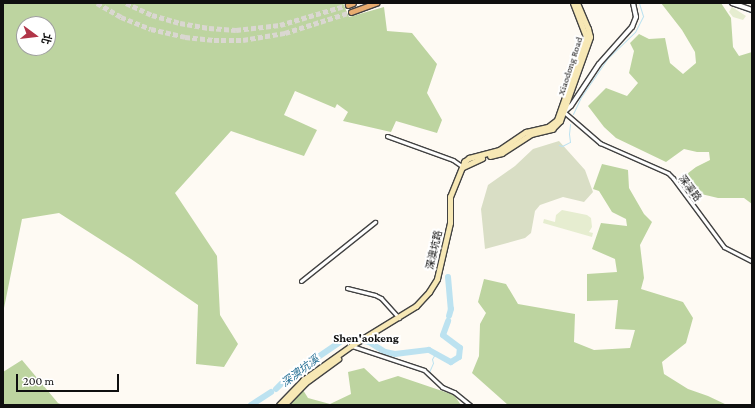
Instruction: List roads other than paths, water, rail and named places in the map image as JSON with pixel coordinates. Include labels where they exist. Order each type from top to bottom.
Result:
[{"type":"highway","points":[[351,12],[376,3]]},
{"type":"main road","name":"Xiaodong Road","points":[[562,111],[586,37],[573,3]]},
{"type":"main road","name":"Xiaodong Road","points":[[562,111],[590,37],[577,3]]},
{"type":"main road","points":[[463,167],[480,158],[502,153],[531,134],[552,129],[560,121],[562,111]]},
{"type":"main road","name":"深澳坑路","points":[[279,405],[303,380],[361,340],[399,318],[423,300],[437,279],[450,223],[450,197],[463,167]]},
{"type":"main road","name":"深澳坑路","points":[[284,405],[305,382],[354,345]]},
{"type":"street","points":[[562,111],[571,106],[599,64],[635,23],[636,17],[633,3]]},
{"type":"street","points":[[732,3],[742,8],[752,10]]},
{"type":"street","points":[[742,8],[745,3]]},
{"type":"street","name":"深溪路","points":[[562,111],[600,143],[668,173],[724,247],[752,261]]},
{"type":"street","points":[[387,136],[453,160],[463,167]]},
{"type":"street","points":[[301,281],[375,222]]},
{"type":"street","points":[[348,288],[381,298],[399,318]]},
{"type":"street","points":[[354,345],[424,370],[442,388],[454,392],[470,405]]},
{"type":"waterway","points":[[573,114],[581,97],[607,59],[635,32],[643,16],[639,3]]},
{"type":"waterway","points":[[727,3],[752,13]]},
{"type":"waterway","points":[[559,145],[562,146],[570,142],[570,124]]},
{"type":"waterway","name":"深澳坑溪","points":[[448,277],[451,309],[449,316]]},
{"type":"waterway","name":"深澳坑溪","points":[[276,389],[286,379],[343,340],[351,339],[369,342],[385,352],[395,354],[429,350],[451,362],[459,357],[460,348],[443,335],[448,321]]},
{"type":"waterway","points":[[429,372],[433,363],[432,359],[435,354]]},
{"type":"waterway","name":"深澳坑溪","points":[[251,405],[271,392]]},
{"type":"tunnel","points":[[97,3],[121,17],[151,29],[185,37],[214,40],[243,40],[285,33],[351,12]]},
{"type":"tunnel","points":[[126,3],[152,15],[180,23],[209,28],[236,30],[280,25],[348,5]]},
{"type":"district","name":"Shen'aokeng","points":[[366,339]]}]
